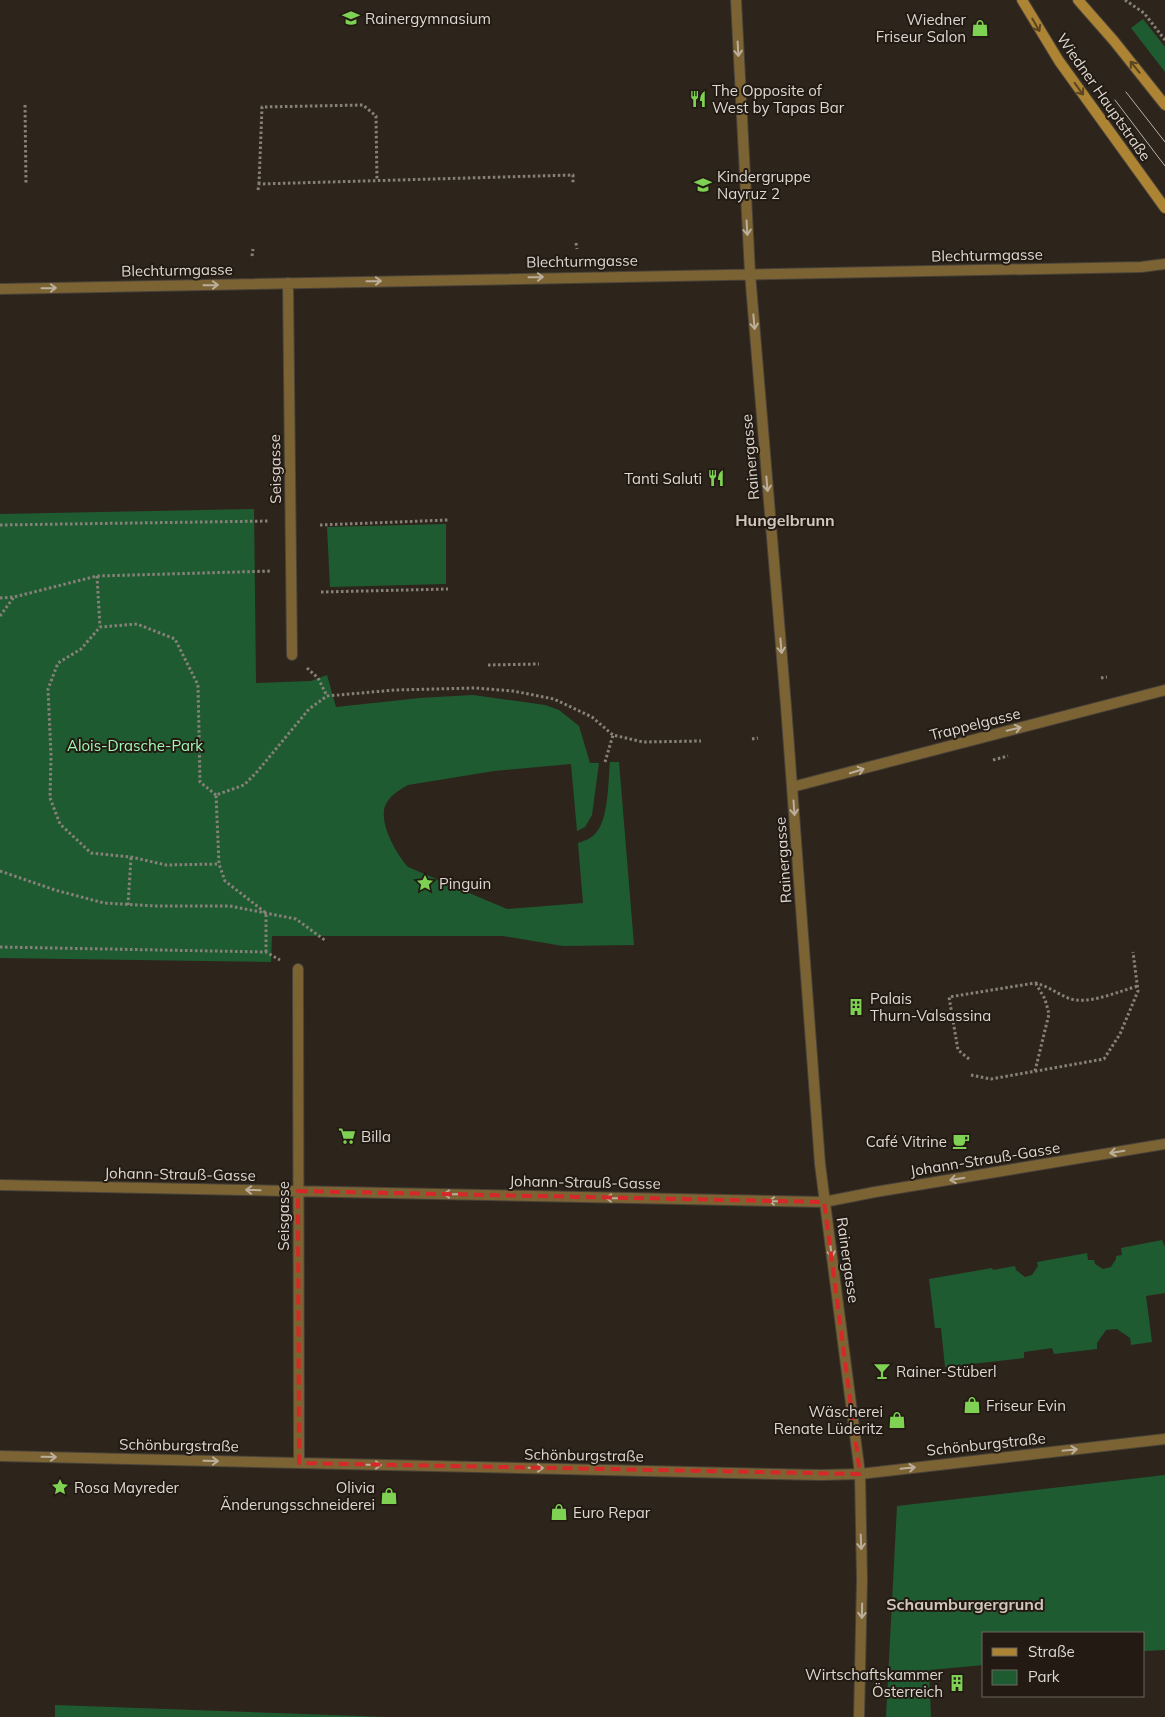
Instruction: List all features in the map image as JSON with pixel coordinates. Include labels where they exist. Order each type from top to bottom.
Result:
[{"type":"main road","name":"Wiedner Hauptstraße","points":[[1022,0],[1054,55],[1165,208]]},
{"type":"main road","points":[[1078,0],[1114,41],[1165,105]]},
{"type":"street","name":"Rainergasse","points":[[736,0],[750,273],[824,1202],[860,1474],[862,1579],[859,1717]]},
{"type":"street","name":"Blechturmgasse","points":[[0,290],[750,273],[1142,267],[1165,264]]},
{"type":"street","name":"Seisgasse","points":[[288,283],[292,655]]},
{"type":"street","name":"Trappelgasse","points":[[792,787],[1165,690]]},
{"type":"street","name":"Seisgasse","points":[[298,969],[299,1463]]},
{"type":"street","name":"Johann-Strauß-Gasse","points":[[0,1185],[824,1202],[1165,1144]]},
{"type":"street","name":"Schönburgstraße","points":[[0,1456],[821,1475],[860,1474],[1165,1439]]},
{"type":"path","points":[[1125,0],[1144,13],[1165,40]]},
{"type":"path","points":[[258,190],[262,108],[363,105],[376,116],[377,181]]},
{"type":"path","points":[[25,106],[26,185]]},
{"type":"path","points":[[259,184],[573,175],[573,183]]},
{"type":"path","points":[[576,243],[577,249]]},
{"type":"path","points":[[252,256],[253,249]]},
{"type":"path","points":[[0,525],[291,520]]},
{"type":"path","points":[[320,525],[448,520]]},
{"type":"path","points":[[0,598],[14,597],[98,576],[292,571]]},
{"type":"path","points":[[98,576],[100,627],[81,649],[58,663],[48,689],[50,798],[60,824],[91,853],[131,857],[166,865],[219,864]]},
{"type":"path","points":[[321,592],[448,589]]},
{"type":"path","points":[[0,616],[14,597]]},
{"type":"path","points":[[100,627],[137,624],[175,639],[198,685],[200,782],[216,795],[219,864],[225,880],[266,913]]},
{"type":"path","points":[[488,665],[539,664]]},
{"type":"path","points":[[1101,678],[1107,677]]},
{"type":"path","points":[[318,678],[327,696]]},
{"type":"path","points":[[216,795],[244,785],[309,710],[327,696],[395,690],[466,688],[513,691],[554,699],[592,717],[613,735],[643,742],[700,741]]},
{"type":"path","points":[[604,762],[613,735]]},
{"type":"path","points":[[752,739],[758,738]]},
{"type":"path","points":[[993,760],[1008,756]]},
{"type":"path","points":[[128,905],[131,857]]},
{"type":"path","points":[[0,870],[55,890],[104,903],[230,906],[296,919],[326,941]]},
{"type":"path","points":[[266,913],[266,952]]},
{"type":"path","points":[[0,947],[266,952],[298,969]]},
{"type":"path","points":[[971,1075],[991,1079],[1104,1059],[1120,1034],[1138,990],[1133,952]]},
{"type":"path","points":[[969,1059],[958,1050],[949,997],[1035,983],[1046,986],[1069,999],[1089,1000],[1138,986]]},
{"type":"path","points":[[1035,983],[1045,999],[1049,1014],[1035,1071]]},
{"type":"highlighted area","points":[[298,1191],[824,1202],[860,1474],[299,1463]]},
{"type":"green space","points":[[1143,19],[1165,47],[1165,72],[1131,28]]},
{"type":"green space","name":"Alois-Drasche-Park","points":[[254,509],[256,683],[311,681],[327,675],[336,707],[420,698],[473,695],[545,705],[559,710],[579,726],[590,763],[599,763],[592,815],[585,827],[577,831],[571,764],[494,771],[408,785],[389,799],[385,806],[384,821],[386,830],[398,855],[408,867],[507,909],[583,903],[578,843],[591,837],[600,828],[607,800],[610,762],[619,762],[634,945],[563,946],[503,936],[272,936],[271,962],[0,958],[0,514]]},
{"type":"green space","points":[[446,524],[446,584],[330,587],[327,527]]},
{"type":"green space","points":[[1162,1240],[1165,1247],[1165,1293],[1146,1296],[1152,1342],[1131,1345],[1130,1338],[1117,1329],[1106,1330],[1097,1343],[1097,1349],[1054,1354],[1052,1348],[1024,1352],[1024,1358],[945,1367],[941,1328],[935,1328],[929,1279],[1015,1266],[1016,1270],[1025,1277],[1032,1275],[1038,1266],[1037,1262],[1087,1253],[1088,1260],[1094,1260],[1095,1264],[1103,1269],[1111,1267],[1116,1256],[1122,1255],[1121,1248]]},
{"type":"green space","points":[[1165,1475],[1165,1650],[1145,1651],[1145,1632],[982,1632],[982,1665],[929,1670],[931,1717],[886,1717],[897,1506]]},
{"type":"green space","points":[[55,1705],[387,1717],[55,1717]]},
{"type":"tram line","points":[[1126,92],[1165,142]]},
{"type":"tram line","points":[[1115,100],[1165,166]]},
{"type":"place","name":"Rainergymnasium","points":[[351,18]]},
{"type":"place","name":"Wiedner Friseur Salon","points":[[980,28]]},
{"type":"place","name":"The Opposite of West by Tapas Bar","points":[[698,99]]},
{"type":"place","name":"Kindergruppe Nayruz 2","points":[[703,185]]},
{"type":"place","name":"Tanti Saluti","points":[[716,478]]},
{"type":"place","name":"Pinguin","points":[[425,883]]},
{"type":"place","name":"Palais Thurn-Valsassina","points":[[856,1007]]},
{"type":"place","name":"Billa","points":[[347,1136]]},
{"type":"place","name":"Café Vitrine","points":[[961,1141]]},
{"type":"place","name":"Rainer-Stüberl","points":[[882,1371]]},
{"type":"place","name":"Friseur Evin","points":[[972,1405]]},
{"type":"place","name":"Wäscherei Renate Lüderitz","points":[[897,1420]]},
{"type":"place","name":"Rosa Mayreder","points":[[60,1487]]},
{"type":"place","name":"Olivia Änderungsschneiderei","points":[[389,1496]]},
{"type":"place","name":"Euro Repar","points":[[559,1512]]},
{"type":"place","name":"Wirtschaftskammer Österreich","points":[[957,1683]]},
{"type":"district","name":"Hungelbrunn","points":[[785,520]]},
{"type":"district","name":"Schaumburgergrund","points":[[965,1604]]}]
